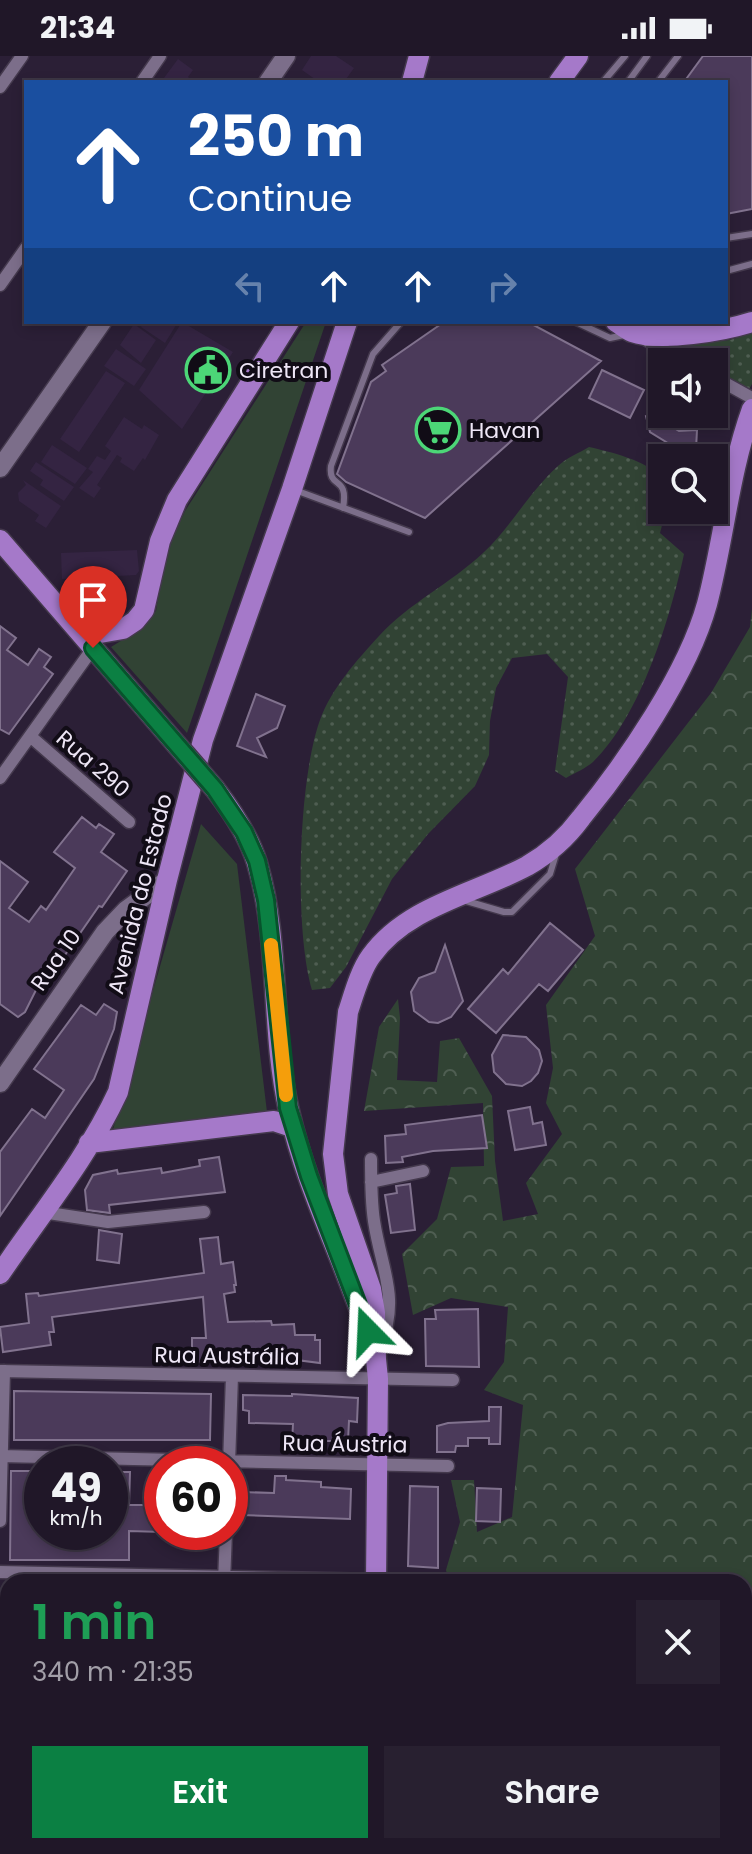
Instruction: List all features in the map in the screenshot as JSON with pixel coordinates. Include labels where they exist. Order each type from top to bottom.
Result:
[{"type":"main road","points":[[413,80],[419,56]]},
{"type":"main road","points":[[560,80],[578,56]]},
{"type":"main road","points":[[624,327],[668,335],[704,333],[752,322]]},
{"type":"main road","points":[[88,642],[123,629],[144,610],[160,541],[177,500],[288,324]]},
{"type":"main road","name":"Avenida do Estado","points":[[0,1274],[108,1114],[118,1092],[167,880],[212,712],[292,489],[346,324]]},
{"type":"main road","points":[[340,343],[359,324]]},
{"type":"main road","points":[[376,1574],[375,1313],[371,1289],[338,1194],[333,1154],[348,1012],[369,957],[388,936],[408,920],[530,864],[559,843],[616,772],[690,652],[706,607],[741,440],[752,409]]},
{"type":"main road","points":[[0,540],[215,789],[244,832],[257,861],[266,900],[283,1079],[292,1127],[377,1369]]},
{"type":"main road","points":[[89,1143],[274,1121],[292,1127]]},
{"type":"street","points":[[0,87],[22,56]]},
{"type":"street","points":[[143,80],[160,56]]},
{"type":"street","points":[[269,80],[286,56]]},
{"type":"street","points":[[0,285],[24,251]]},
{"type":"street","points":[[0,468],[101,324]]},
{"type":"street","points":[[624,327],[661,348]]},
{"type":"street","points":[[728,385],[752,398]]},
{"type":"street","points":[[0,778],[88,642]]},
{"type":"street","name":"Rua 290","points":[[30,736],[129,822]]},
{"type":"street","name":"Rua 10","points":[[0,1083],[105,932],[126,910],[167,880]]},
{"type":"street","points":[[371,1159],[374,1223],[386,1268],[390,1301],[389,1324],[377,1369]]},
{"type":"street","points":[[371,1182],[423,1171]]},
{"type":"street","points":[[42,1212],[108,1222],[204,1212]]},
{"type":"street","name":"Rua Austrália","points":[[2,1371],[232,1376],[377,1369],[453,1380]]},
{"type":"street","points":[[0,1521],[2,1371]]},
{"type":"street","points":[[230,1446],[232,1376]]},
{"type":"street","name":"Rua Áustria","points":[[1,1456],[144,1460]]},
{"type":"street","name":"Rua Áustria","points":[[248,1463],[448,1466]]},
{"type":"street","points":[[224,1574],[225,1550]]},
{"type":"street","points":[[0,1572],[64,1574]]},
{"type":"lane","points":[[605,80],[625,56]]},
{"type":"lane","points":[[629,80],[647,56]]},
{"type":"lane","points":[[660,80],[678,56]]},
{"type":"lane","points":[[728,238],[752,234]]},
{"type":"lane","points":[[728,270],[752,264]]},
{"type":"lane","points":[[343,508],[346,492],[344,486],[330,474],[331,466],[373,354],[399,324]]},
{"type":"lane","points":[[580,324],[610,338],[624,327]]},
{"type":"lane","points":[[292,489],[409,532]]},
{"type":"lane","points":[[457,898],[512,912],[550,874],[559,843]]},
{"type":"shaded area","points":[[311,56],[336,56],[354,68],[345,80],[316,80],[302,70]]},
{"type":"shaded area","points":[[178,59],[193,70],[188,77],[191,80],[162,80]]},
{"type":"shaded area","points":[[134,324],[156,340],[141,363],[120,345]]},
{"type":"shaded area","points":[[143,324],[177,324],[165,343],[141,327]]},
{"type":"shaded area","points":[[181,324],[233,352],[182,429],[139,390]]},
{"type":"shaded area","points":[[116,349],[146,369],[134,386],[104,366]]},
{"type":"shaded area","points":[[106,371],[125,383],[79,452],[60,439]]},
{"type":"shaded area","points":[[124,417],[142,429],[144,425],[159,435],[145,460],[143,458],[134,471],[120,462],[122,458],[117,455],[97,485],[101,488],[94,498],[79,488],[93,472],[88,469],[97,456],[105,460],[111,451],[105,446]]},
{"type":"shaded area","points":[[52,445],[87,468],[75,484],[41,462]]},
{"type":"shaded area","points":[[36,462],[74,487],[64,501],[40,485],[43,480],[30,471]]},
{"type":"shaded area","points":[[23,480],[61,506],[46,528],[35,521],[39,515],[19,501],[18,493],[26,485]]},
{"type":"shaded area","points":[[137,550],[139,571],[136,575],[62,579],[61,553]]},
{"type":"green space","points":[[305,324],[325,324],[187,733],[111,647],[140,629],[156,611],[165,553],[185,511]]},
{"type":"green space","points":[[752,333],[752,384],[749,389],[728,377],[728,348],[676,348],[671,345],[730,340]]},
{"type":"green space","points":[[589,447],[628,458],[648,468],[648,524],[662,524],[660,533],[684,554],[662,636],[639,693],[626,719],[593,762],[566,778],[555,771],[568,677],[547,654],[512,658],[496,688],[490,721],[489,755],[475,786],[428,834],[392,879],[346,967],[330,988],[312,990],[303,931],[301,855],[307,779],[325,708],[345,675],[391,624],[483,553],[565,460]]},
{"type":"green space","points":[[752,609],[752,1574],[447,1574],[460,1522],[451,1480],[474,1480],[477,1532],[512,1517],[523,1405],[484,1390],[504,1362],[508,1307],[451,1298],[413,1315],[402,1254],[437,1219],[451,1167],[484,1166],[483,1103],[364,1111],[379,1027],[398,999],[397,1080],[437,1082],[440,1041],[459,1038],[492,1096],[495,1161],[503,1221],[538,1214],[526,1183],[562,1134],[546,1103],[553,1068],[546,1005],[595,936],[575,869],[711,693],[750,627]]},
{"type":"green space","points":[[201,824],[237,864],[267,1112],[112,1133]]},
{"type":"building","points":[[703,56],[752,56],[752,209],[728,214],[728,80],[685,80]]},
{"type":"building","name":"Havan","points":[[441,324],[532,324],[601,361],[425,518],[346,482],[337,474],[371,382],[386,371],[382,365]]},
{"type":"building","points":[[602,370],[644,390],[630,418],[589,398]]},
{"type":"building","points":[[649,428],[697,430],[696,444],[669,444],[650,432]]},
{"type":"building","points":[[0,626],[16,638],[7,650],[28,665],[39,649],[51,657],[44,667],[53,674],[9,734],[0,729]]},
{"type":"building","points":[[256,694],[285,706],[277,728],[257,738],[266,757],[237,746]]},
{"type":"building","points":[[82,817],[96,828],[99,824],[114,834],[101,852],[127,871],[56,968],[52,966],[25,1012],[18,1017],[0,1004],[0,861],[28,882],[9,908],[29,922],[41,906],[46,910],[75,868],[54,852]]},
{"type":"building","points":[[550,923],[583,950],[548,991],[539,984],[496,1033],[468,1009],[503,969],[508,974]]},
{"type":"building","points":[[445,945],[463,1001],[451,1017],[438,1023],[429,1022],[414,1011],[411,992],[419,978],[435,972]]},
{"type":"building","points":[[104,1004],[117,1012],[114,1029],[94,1079],[0,1216],[0,1152],[32,1109],[45,1118],[64,1090],[34,1069],[81,1005],[96,1015]]},
{"type":"building","points":[[503,1035],[526,1037],[539,1050],[542,1061],[538,1073],[522,1086],[506,1084],[494,1072],[492,1055]]},
{"type":"building","points":[[530,1107],[533,1124],[542,1122],[546,1145],[515,1150],[508,1111]]},
{"type":"building","points":[[482,1115],[487,1148],[433,1151],[402,1157],[403,1162],[386,1163],[385,1136],[406,1134],[405,1125]]},
{"type":"building","points":[[219,1157],[225,1192],[109,1205],[110,1213],[87,1210],[85,1190],[93,1175],[117,1170],[118,1174],[161,1168],[162,1173],[200,1166],[199,1160]]},
{"type":"building","points":[[410,1184],[415,1230],[391,1233],[385,1195],[397,1193],[396,1186]]},
{"type":"building","points":[[99,1230],[122,1234],[119,1263],[97,1260]]},
{"type":"building","points":[[218,1237],[221,1264],[233,1262],[236,1285],[235,1292],[224,1294],[228,1322],[294,1324],[295,1335],[315,1335],[315,1340],[320,1340],[320,1363],[297,1360],[297,1352],[223,1352],[223,1363],[192,1362],[192,1338],[206,1338],[203,1297],[52,1317],[54,1332],[49,1332],[51,1345],[3,1352],[0,1327],[29,1323],[26,1294],[38,1293],[39,1296],[204,1273],[200,1239]]},
{"type":"building","points":[[478,1309],[479,1367],[426,1366],[425,1319],[436,1319],[435,1310]]},
{"type":"building","points":[[14,1391],[211,1394],[210,1440],[14,1440]]},
{"type":"building","points":[[243,1395],[358,1398],[357,1422],[349,1421],[348,1441],[292,1443],[293,1424],[249,1423],[249,1411],[243,1410]]},
{"type":"building","points":[[489,1407],[501,1407],[500,1444],[489,1444],[489,1438],[468,1438],[468,1446],[456,1446],[455,1452],[437,1452],[437,1426],[489,1421]]},
{"type":"building","points":[[11,1471],[24,1471],[24,1550],[128,1550],[128,1472],[130,1472],[129,1505],[144,1505],[144,1531],[129,1531],[129,1560],[10,1560]]},
{"type":"building","points":[[275,1476],[286,1476],[286,1480],[321,1482],[321,1487],[351,1489],[350,1519],[248,1515],[248,1492],[274,1493]]},
{"type":"building","points":[[410,1486],[438,1487],[438,1568],[408,1566]]},
{"type":"building","points":[[477,1488],[501,1489],[500,1522],[476,1521]]},
{"type":"slow traffic","points":[[271,945],[286,1095]]},
{"type":"place","name":"Ciretran","points":[[208,370]]},
{"type":"place","name":"Havan","points":[[438,430]]},
{"type":"route","points":[[93,648],[215,789],[244,832],[257,861],[266,900],[283,1079],[292,1127],[368,1331]]}]
